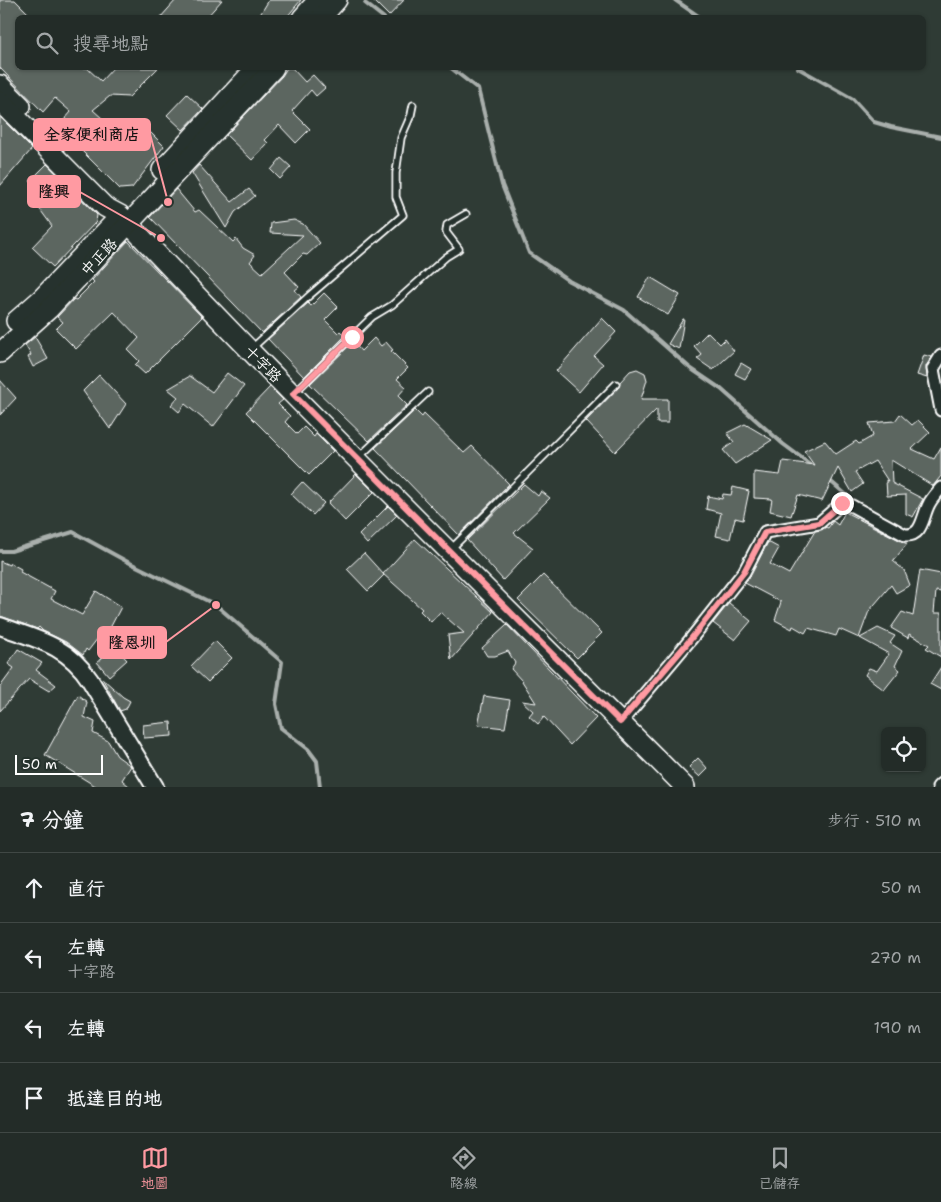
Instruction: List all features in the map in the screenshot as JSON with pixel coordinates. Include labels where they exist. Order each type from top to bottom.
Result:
[{"type":"main road","points":[[305,15],[318,0]]},
{"type":"main road","points":[[324,15],[337,0]]},
{"type":"main road","name":"中正路","points":[[0,353],[49,309],[254,70]]},
{"type":"main road","name":"中正路","points":[[0,336],[124,220],[272,70]]},
{"type":"main road","name":"十字路","points":[[0,85],[114,199],[124,220]]},
{"type":"main road","name":"十字路","points":[[0,101],[105,207],[124,220],[357,459],[685,787]]},
{"type":"street","points":[[941,356],[933,369],[941,410]]},
{"type":"street","points":[[620,722],[690,640],[744,572],[765,532],[819,523],[842,503],[852,506],[905,535],[911,535],[919,530],[929,502],[941,488]]},
{"type":"street","points":[[0,626],[53,645],[78,664],[90,680],[155,787]]},
{"type":"street","points":[[938,787],[941,784]]},
{"type":"lane","points":[[250,350],[310,295],[403,215],[396,197],[396,173],[402,138],[413,105]]},
{"type":"lane","points":[[293,394],[372,317],[392,305],[446,257],[459,248],[446,232],[448,225],[466,214]]},
{"type":"lane","points":[[449,551],[616,384]]},
{"type":"lane","points":[[357,459],[428,392]]},
{"type":"building","points":[[0,0],[15,0],[30,15],[15,15],[15,70],[89,70],[101,81],[111,70],[156,70],[129,97],[110,96],[93,110],[103,119],[100,124],[114,142],[130,128],[145,127],[164,146],[132,188],[120,189],[58,127],[71,112],[55,98],[43,112],[0,68]]},
{"type":"building","points":[[176,0],[222,0],[209,15],[163,15]]},
{"type":"building","points":[[269,0],[301,0],[288,15],[260,15]]},
{"type":"building","points":[[373,0],[404,0],[390,15]]},
{"type":"building","points":[[286,70],[294,70],[305,82],[313,75],[325,88],[316,96],[311,90],[292,111],[310,129],[296,143],[279,125],[265,140],[268,143],[252,160],[226,135]]},
{"type":"building","points":[[187,94],[203,109],[183,130],[167,115]]},
{"type":"building","points":[[0,117],[32,149],[0,186]]},
{"type":"building","points":[[281,158],[291,167],[280,179],[271,170]]},
{"type":"building","points":[[47,164],[97,215],[96,222],[53,267],[32,247],[52,226],[36,204],[44,195],[30,181]]},
{"type":"building","points":[[199,165],[232,202],[249,189],[255,196],[235,212],[226,228],[192,173]]},
{"type":"building","points":[[176,189],[195,212],[199,210],[233,242],[236,239],[243,248],[255,255],[250,262],[262,273],[303,235],[270,233],[271,223],[294,220],[303,224],[320,243],[307,255],[303,254],[285,272],[299,287],[295,290],[301,297],[262,333],[150,217]]},
{"type":"building","points":[[128,241],[202,317],[145,374],[135,365],[139,361],[128,350],[139,338],[114,312],[76,349],[56,329],[63,322],[57,317],[94,282],[92,280]]},
{"type":"building","points":[[650,277],[680,295],[668,315],[638,297]]},
{"type":"building","points":[[324,293],[338,307],[325,320],[338,333],[340,331],[345,336],[304,377],[268,339],[308,303],[311,306]]},
{"type":"building","points":[[602,318],[616,332],[594,356],[603,364],[579,392],[556,371]]},
{"type":"building","points":[[684,319],[679,349],[668,344]]},
{"type":"building","points":[[708,332],[720,344],[725,339],[734,351],[713,370],[697,359],[702,355],[694,346]]},
{"type":"building","points":[[35,337],[48,359],[33,367],[28,357],[31,355],[25,345]]},
{"type":"building","points":[[374,338],[381,346],[386,342],[393,350],[391,351],[408,368],[397,379],[406,387],[398,396],[407,405],[369,441],[310,384],[353,342],[361,351]]},
{"type":"building","points":[[924,355],[932,357],[926,366],[927,378],[917,375]]},
{"type":"building","points":[[741,363],[751,369],[745,379],[735,374]]},
{"type":"building","points":[[637,369],[645,373],[647,380],[641,399],[668,399],[668,423],[657,423],[657,409],[615,452],[586,421],[619,387],[620,382],[630,371]]},
{"type":"building","points":[[227,373],[244,386],[213,427],[185,404],[179,412],[171,405],[178,397],[168,389],[190,376],[212,392]]},
{"type":"building","points":[[99,375],[126,404],[110,429],[83,391]]},
{"type":"building","points":[[0,380],[16,398],[0,415]]},
{"type":"building","points":[[270,387],[283,400],[278,404],[290,416],[285,422],[297,434],[304,427],[314,437],[316,434],[333,451],[309,475],[246,412]]},
{"type":"building","points":[[415,410],[422,417],[424,414],[464,453],[472,446],[509,484],[459,535],[375,448]]},
{"type":"building","points":[[900,414],[912,425],[918,420],[930,432],[912,449],[934,459],[941,447],[941,476],[933,486],[891,460],[892,483],[923,499],[913,517],[906,514],[906,495],[887,496],[886,480],[888,481],[875,461],[855,472],[863,484],[852,492],[838,468],[822,501],[798,495],[791,516],[770,511],[772,499],[754,498],[754,472],[780,475],[783,461],[814,465],[804,451],[825,441],[836,454],[856,441],[859,444],[873,436],[869,423],[895,421]]},
{"type":"building","points":[[745,424],[772,440],[735,464],[723,450],[734,442],[727,433]]},
{"type":"building","points":[[356,474],[374,492],[345,521],[328,503]]},
{"type":"building","points":[[302,482],[324,503],[313,515],[291,494]]},
{"type":"building","points":[[524,484],[538,496],[541,491],[550,498],[514,533],[533,548],[503,580],[467,540]]},
{"type":"building","points":[[733,487],[749,491],[743,520],[735,518],[730,539],[716,536],[721,513],[706,509],[708,496],[722,499],[723,494],[731,495]]},
{"type":"building","points":[[388,506],[397,515],[367,544],[359,535]]},
{"type":"building","points":[[845,512],[907,544],[893,561],[904,570],[910,585],[896,593],[891,585],[869,611],[859,638],[839,629],[836,636],[808,628],[805,633],[793,626],[792,629],[775,620],[781,602],[745,583],[768,542],[779,548],[770,564],[789,574],[815,531],[828,528],[833,521],[838,525]]},
{"type":"building","points":[[415,539],[493,612],[451,660],[448,635],[464,633],[440,612],[431,622],[420,611],[422,609],[383,574]]},
{"type":"building","points":[[364,553],[384,575],[368,591],[347,569]]},
{"type":"building","points":[[0,561],[9,565],[10,563],[21,569],[20,572],[55,591],[51,599],[82,615],[96,591],[121,607],[109,630],[101,634],[88,651],[86,649],[83,655],[66,642],[43,631],[39,627],[37,629],[0,616]]},
{"type":"building","points":[[920,570],[941,574],[941,592],[936,591],[934,613],[941,613],[941,657],[926,648],[929,645],[909,634],[908,638],[891,628],[902,612],[913,616]]},
{"type":"building","points":[[543,575],[602,633],[577,658],[518,600]]},
{"type":"building","points":[[729,603],[751,621],[735,640],[713,623]]},
{"type":"building","points":[[507,625],[596,718],[570,745],[544,717],[538,724],[529,716],[533,711],[522,701],[536,703],[522,681],[511,669],[515,663],[508,651],[495,656],[487,656],[482,648]]},
{"type":"building","points":[[878,628],[895,636],[890,643],[902,651],[895,666],[900,670],[884,690],[865,675],[869,668],[877,671],[889,654],[860,638]]},
{"type":"building","points":[[215,641],[232,658],[208,682],[191,666]]},
{"type":"building","points":[[115,647],[127,660],[109,676],[97,662]]},
{"type":"building","points":[[18,649],[42,663],[36,670],[56,685],[49,691],[29,679],[0,711],[0,687],[14,668],[8,664]]},
{"type":"building","points":[[941,667],[941,690],[930,684]]},
{"type":"building","points":[[102,678],[130,701],[126,709],[120,711]]},
{"type":"building","points":[[78,695],[87,702],[84,717],[95,722],[93,733],[108,741],[117,756],[131,766],[122,780],[130,787],[97,787],[45,755]]},
{"type":"building","points":[[484,696],[510,700],[505,728],[478,725]]},
{"type":"building","points":[[171,722],[172,736],[144,738],[143,725]]},
{"type":"building","points":[[698,758],[708,769],[700,777],[689,767]]},
{"type":"waterway","points":[[675,0],[697,15]]},
{"type":"waterway","points":[[365,3],[380,15]]},
{"type":"waterway","points":[[454,70],[478,89],[502,185],[529,253],[569,281],[624,310],[690,368],[721,389],[783,444],[814,467]]},
{"type":"waterway","points":[[802,70],[853,99],[874,122],[941,137]]},
{"type":"waterway","points":[[829,480],[850,498]]},
{"type":"waterway","points":[[0,551],[11,551],[73,532],[126,561],[216,605],[282,662],[276,704],[281,728],[308,749],[317,761],[320,787]]},
{"type":"place","name":"全家便利商店","points":[[168,202]]},
{"type":"place","name":"隆興","points":[[161,238]]},
{"type":"place","name":"隆恩圳","points":[[216,605]]},
{"type":"route","points":[[352,337],[293,394],[620,722],[690,640],[744,572],[765,532],[819,523],[842,503]]}]
